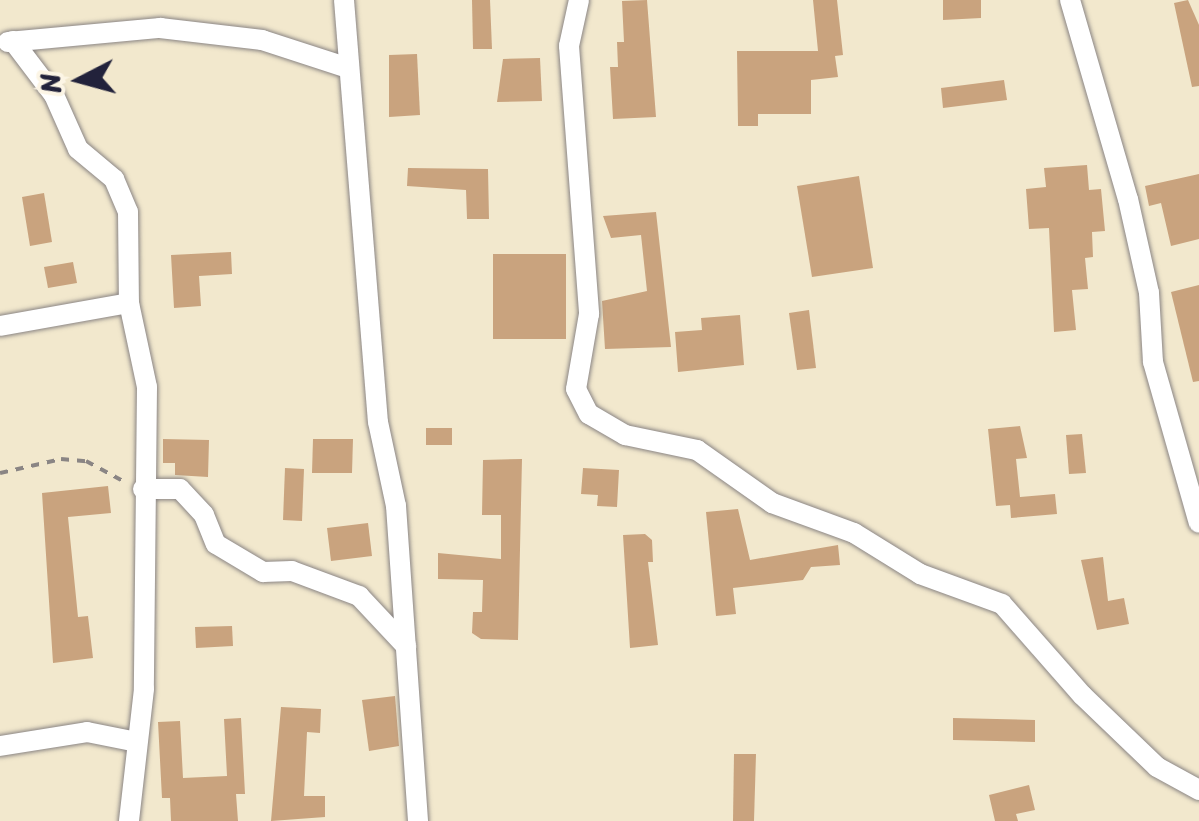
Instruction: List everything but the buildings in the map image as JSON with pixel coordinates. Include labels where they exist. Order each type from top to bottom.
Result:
[{"type":"street","points":[[344,0],[345,67],[378,422],[396,506],[418,821]]},
{"type":"street","points":[[580,0],[569,46],[589,314],[576,389],[590,414],[625,435],[698,450],[772,503],[854,533],[920,574],[1002,604],[1082,696],[1157,767],[1199,790]]},
{"type":"street","points":[[1070,0],[1128,199],[1149,293],[1154,362],[1199,523]]},
{"type":"street","points":[[7,42],[160,28],[262,40],[345,67]]},
{"type":"street","points":[[7,42],[54,96],[78,149],[123,193],[129,303],[147,387],[144,688],[129,821]]},
{"type":"street","points":[[0,326],[129,303]]},
{"type":"street","points":[[144,489],[180,488],[204,514],[216,544],[263,572],[292,571],[359,596],[408,649]]},
{"type":"street","points":[[0,746],[88,732],[137,742]]},
{"type":"path","points":[[0,473],[61,459],[86,461],[144,489]]}]
